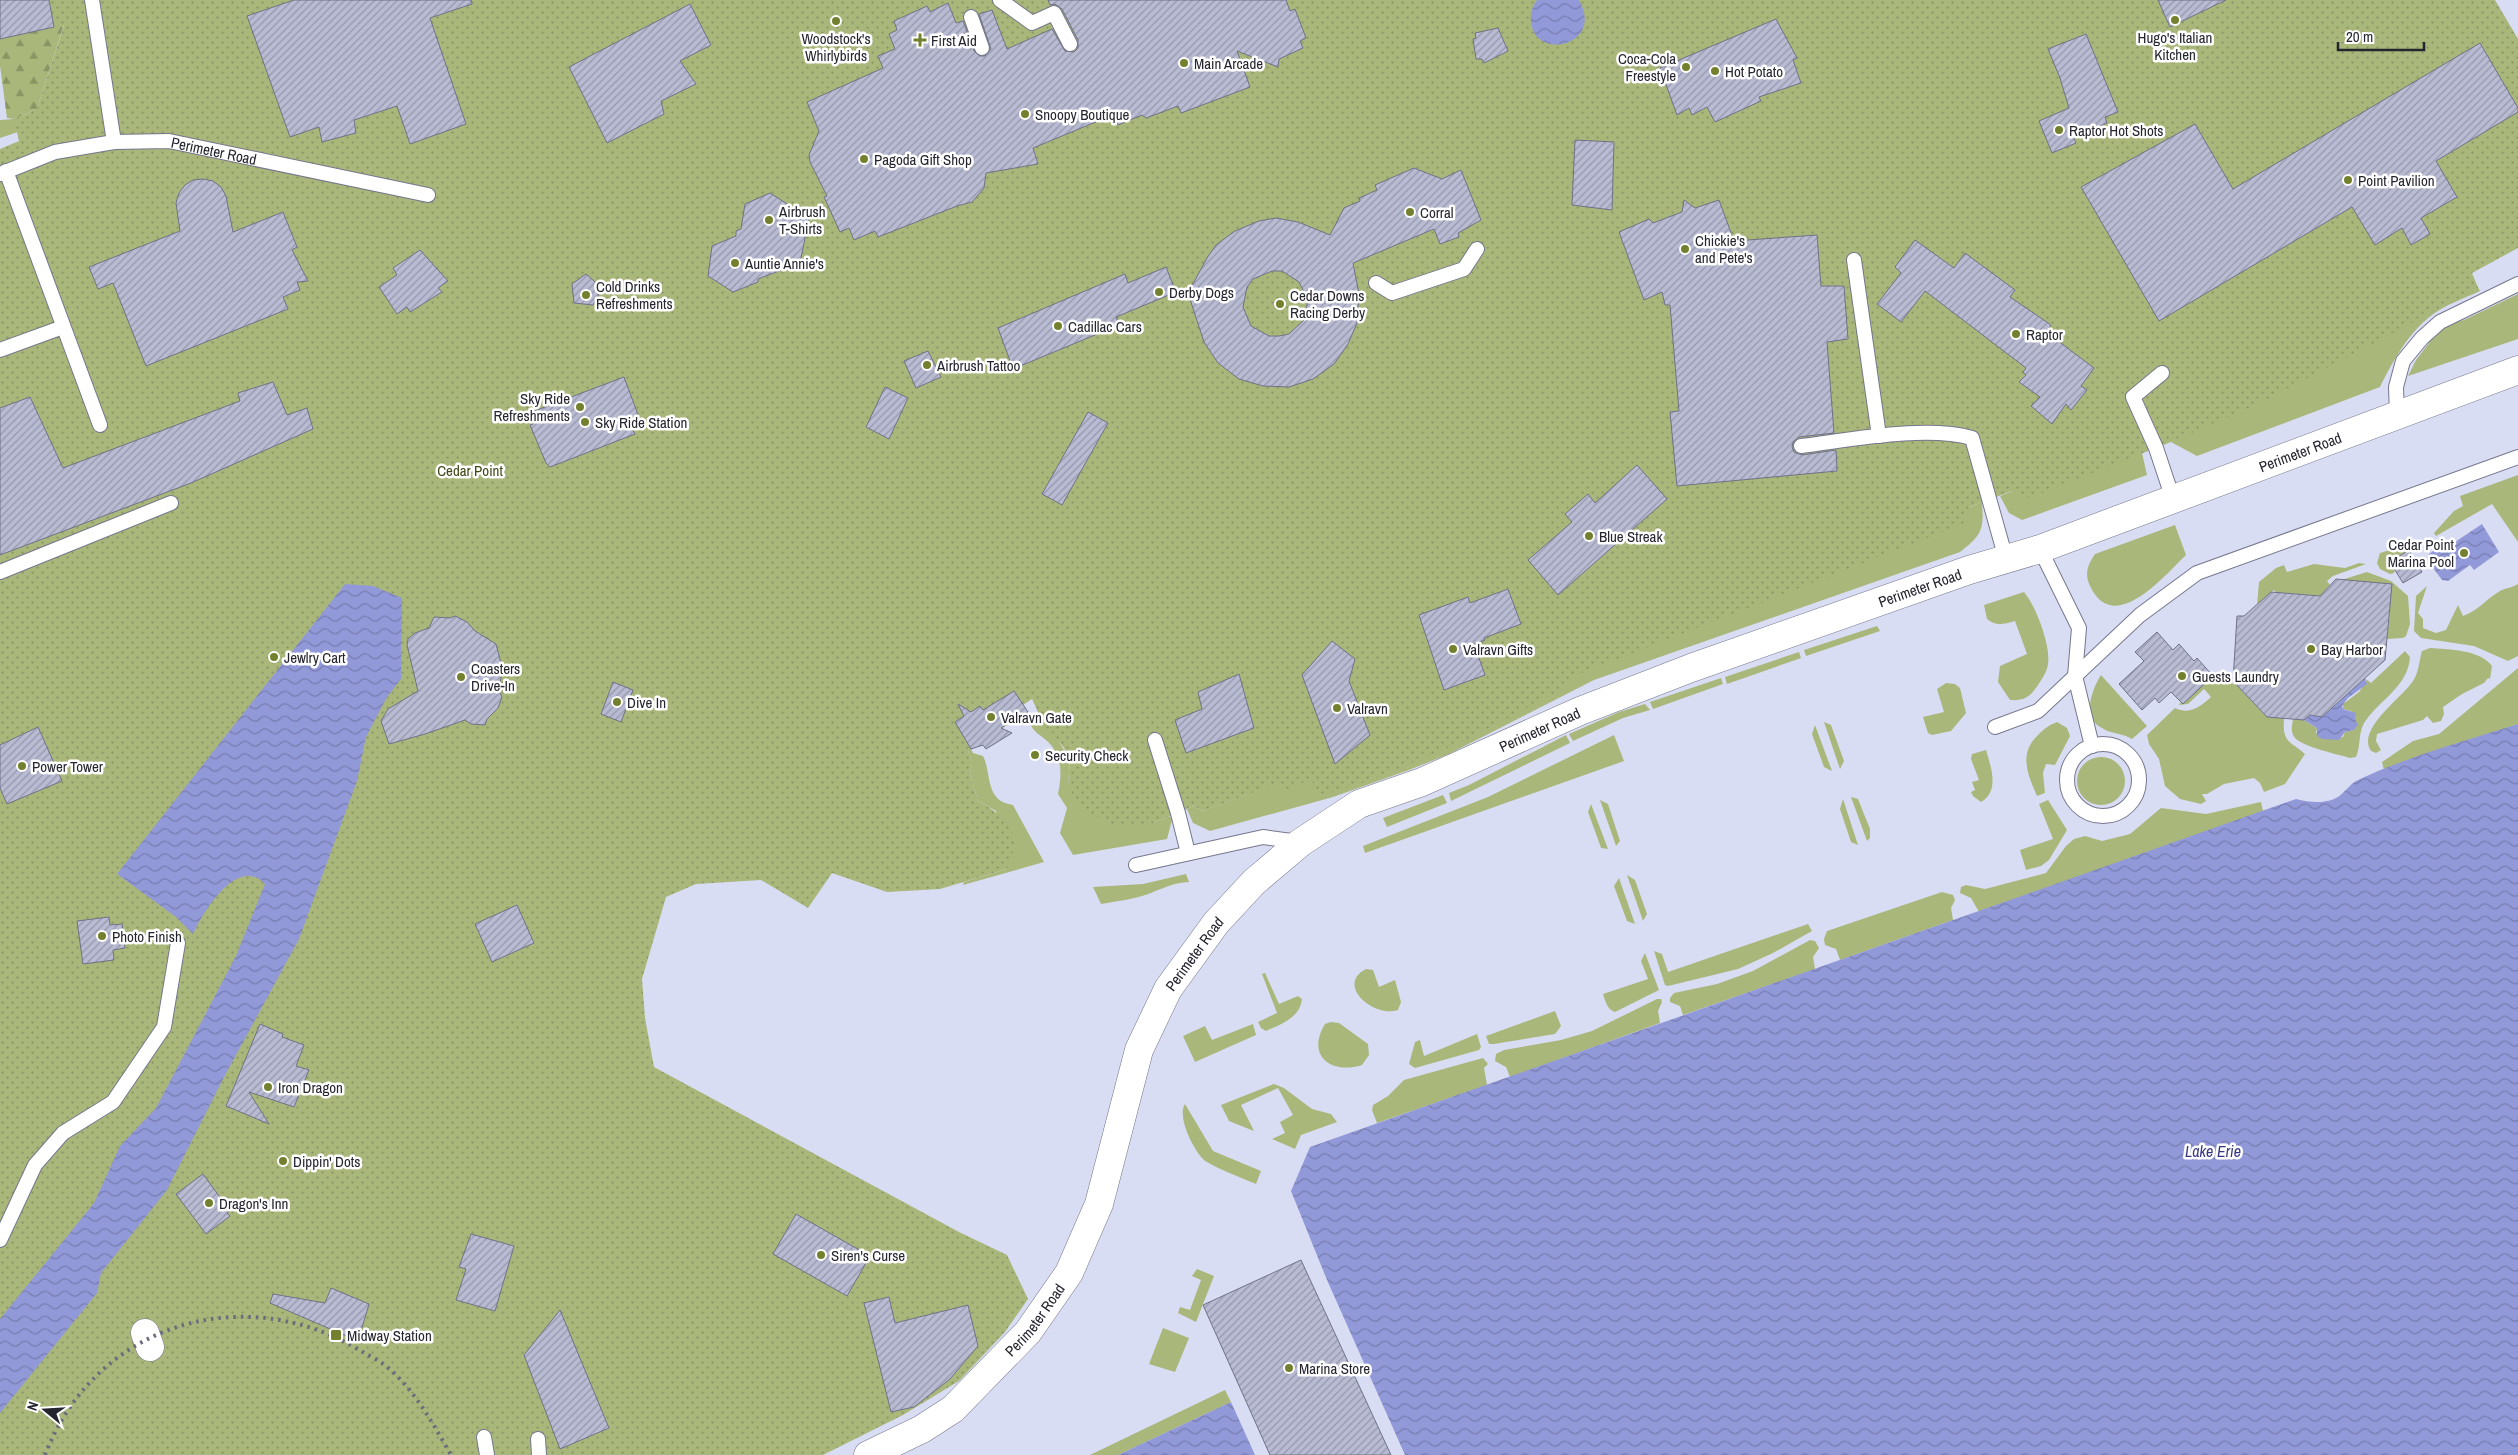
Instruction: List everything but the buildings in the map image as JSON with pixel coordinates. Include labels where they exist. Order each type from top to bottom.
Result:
[{"type":"street","name":"Perimeter Road","points":[[868,1455],[922,1429],[953,1409],[1028,1332],[1069,1273],[1099,1204],[1139,1050],[1168,989],[1216,923],[1254,882],[1300,842],[1359,804],[1422,782],[1580,711],[1710,661],[2040,548],[2518,370]]},
{"type":"lane","points":[[92,0],[114,142]]},
{"type":"lane","points":[[1000,0],[1032,23],[1054,13],[1070,44]]},
{"type":"lane","points":[[971,18],[982,48]]},
{"type":"lane","name":"Perimeter Road","points":[[3,172],[48,154],[114,142],[169,141],[428,195]]},
{"type":"lane","points":[[3,172],[100,425]]},
{"type":"lane","points":[[1376,283],[1392,293],[1464,269],[1478,248]]},
{"type":"lane","points":[[1854,260],[1879,436]]},
{"type":"lane","points":[[2397,416],[2396,387],[2404,361],[2422,338],[2440,322],[2518,284]]},
{"type":"lane","points":[[0,350],[63,327]]},
{"type":"lane","points":[[2162,372],[2133,397],[2156,448],[2173,499]]},
{"type":"lane","points":[[1801,446],[1879,436],[1953,433],[1972,438],[2006,559]]},
{"type":"lane","points":[[1995,727],[2038,711],[2140,615],[2197,573],[2518,457]]},
{"type":"lane","points":[[0,572],[171,503]]},
{"type":"lane","points":[[2040,548],[2079,628],[2075,676],[2092,746]]},
{"type":"lane","points":[[1155,740],[1178,813],[1188,853]]},
{"type":"lane","points":[[2105,744],[2123,751],[2136,766],[2140,779],[2138,792],[2131,804],[2121,812],[2108,817],[2095,816],[2083,811],[2073,801],[2068,789],[2067,775],[2071,762],[2080,752],[2092,746],[2105,744]]},
{"type":"lane","points":[[1136,865],[1264,837],[1300,842]]},
{"type":"lane","points":[[0,1240],[35,1165],[63,1133],[113,1102],[164,1027],[178,943]]},
{"type":"lane","points":[[484,1437],[487,1455]]},
{"type":"lane","points":[[538,1439],[539,1455]]},
{"type":"green space","name":"Cedar Point","points":[[49,0],[2495,0],[2518,39],[2518,248],[2472,273],[2478,288],[2260,403],[2171,442],[2029,498],[2012,491],[1969,507],[1963,524],[1569,678],[1570,685],[1460,743],[1371,780],[1316,797],[1312,779],[1283,791],[1279,783],[1203,811],[1194,806],[1153,823],[1114,827],[1079,806],[1068,785],[1070,760],[1064,748],[1049,729],[1036,725],[1038,712],[1032,699],[1023,705],[1027,713],[996,732],[994,738],[997,742],[986,749],[983,745],[978,745],[968,752],[972,762],[970,775],[978,801],[992,809],[1001,818],[1017,841],[1007,869],[940,889],[887,892],[832,873],[808,908],[761,880],[696,884],[666,897],[642,979],[645,1018],[654,1067],[959,1232],[1007,1255],[1028,1299],[1005,1332],[959,1381],[903,1415],[823,1455],[0,1455],[0,149],[19,141],[14,119],[37,109],[64,25],[54,27]]},
{"type":"green space","points":[[64,24],[37,109],[14,119],[7,118],[0,66],[0,39]]},
{"type":"green space","points":[[22,115],[24,130],[0,138],[0,120],[14,119]]},
{"type":"green space","points":[[2471,274],[2480,291],[2443,308],[2423,322],[2402,348],[2380,387],[2197,456],[2171,442]]},
{"type":"green space","points":[[2518,294],[2518,339],[2408,376],[2416,360],[2438,331],[2449,324],[2464,320]]},
{"type":"green space","points":[[2136,442],[2142,453],[2147,475],[2022,520],[2009,513],[2000,496]]},
{"type":"green space","points":[[2518,475],[2518,542],[2492,504],[2436,536],[2434,533],[2454,511],[2463,506],[2460,496]]},
{"type":"green space","points":[[1982,502],[1982,526],[1980,531],[1973,541],[1960,552],[1594,680],[1449,754],[1409,770],[1333,797],[1210,831],[1193,823],[1187,809],[1194,806],[1203,811],[1280,782],[1283,790]]},
{"type":"green space","points":[[2175,525],[2186,555],[2166,575],[2139,597],[2125,604],[2112,605],[2100,600],[2090,586],[2087,577],[2090,562],[2095,554]]},
{"type":"green space","points":[[2409,544],[2409,550],[2390,562],[2395,569],[2394,573],[2390,574],[2380,569],[2377,563],[2380,553]]},
{"type":"green space","points":[[2359,563],[2366,564],[2333,576],[2327,581],[2330,585],[2320,596],[2285,593],[2280,597],[2274,590],[2257,605],[2259,582],[2276,568],[2284,565],[2287,572],[2314,564],[2345,568]]},
{"type":"green space","points":[[2367,572],[2391,581],[2408,596],[2410,624],[2406,636],[2403,638],[2387,639],[2390,611],[2382,604],[2341,580]]},
{"type":"green space","points":[[2518,584],[2518,656],[2508,661],[2474,646],[2421,638],[2414,631],[2416,596],[2427,586],[2418,613],[2423,619],[2423,628],[2436,633],[2446,630],[2458,605],[2463,616],[2500,591]]},
{"type":"green space","points":[[2024,592],[2029,598],[2042,626],[2047,647],[2048,664],[2047,670],[2032,693],[2023,699],[2010,700],[1998,682],[2000,666],[2027,654],[2015,621],[2000,624],[1991,622],[1987,619],[1984,605]]},
{"type":"green space","points":[[1877,626],[1880,631],[1806,656],[1804,650]]},
{"type":"green space","points":[[2430,648],[2464,651],[2480,657],[2492,666],[2490,679],[2488,678],[2484,683],[2462,694],[2443,707],[2444,714],[2441,721],[2433,723],[2427,716],[2423,720],[2377,734],[2376,741],[2381,750],[2376,753],[2371,751],[2368,742],[2375,724],[2413,681],[2418,670],[2422,651]]},
{"type":"green space","points":[[2405,651],[2410,657],[2404,677],[2364,723],[2356,757],[2350,758],[2321,750],[2299,741],[2293,736],[2293,719],[2304,720],[2317,728],[2316,733],[2329,739],[2343,737],[2345,732],[2354,730],[2355,723],[2351,711],[2343,709],[2343,704],[2359,692],[2367,680],[2365,678],[2371,683]]},
{"type":"green space","points":[[1799,652],[1801,658],[1727,684],[1725,677]]},
{"type":"green space","points":[[2518,668],[2518,724],[2384,770],[2382,762],[2413,741],[2439,734]]},
{"type":"green space","points":[[2211,673],[2222,673],[2222,683],[2243,684],[2242,691],[2267,717],[2284,718],[2286,737],[2305,754],[2285,784],[2264,792],[2260,783],[2254,778],[2224,784],[2207,794],[2202,794],[2206,801],[2201,804],[2180,799],[2165,786],[2159,759],[2149,744],[2147,735],[2175,708],[2185,711],[2194,709],[2211,697],[2204,689],[2188,704],[2179,705],[2181,702],[2183,704],[2207,682],[2204,679]]},
{"type":"green space","points":[[2101,675],[2147,726],[2132,739],[2105,730],[2092,717],[2090,703],[2094,688]]},
{"type":"green space","points":[[1721,678],[1723,684],[1653,709],[1650,702]]},
{"type":"green space","points":[[1946,683],[1955,684],[1960,688],[1966,713],[1951,731],[1932,735],[1928,733],[1923,717],[1944,712],[1937,689]]},
{"type":"green space","points":[[1033,698],[1070,760],[1068,785],[1153,823],[1170,816],[1172,820],[1167,839],[1073,855],[1060,833],[1067,808],[1058,794],[1060,765],[1052,746],[1030,724],[1037,720],[1038,712]]},
{"type":"green space","points":[[1645,704],[1650,710],[1623,718],[1573,741],[1569,734],[1619,712]]},
{"type":"green space","points":[[1824,722],[1831,725],[1844,761],[1840,769]]},
{"type":"green space","points":[[2057,722],[2067,728],[2070,736],[2055,765],[2046,764],[2043,773],[2045,793],[2037,796],[2028,772],[2028,750],[2040,733]]},
{"type":"green space","points":[[1815,725],[1832,771],[1824,767],[1812,734]]},
{"type":"green space","points":[[1566,735],[1570,743],[1451,801],[1449,793],[1469,785]]},
{"type":"green space","points":[[1614,735],[1624,761],[1365,853],[1363,846],[1488,797]]},
{"type":"green space","points":[[971,749],[973,753],[983,756],[993,792],[997,798],[1013,805],[1044,862],[963,885],[964,882],[1007,869],[996,811],[978,801],[970,775],[972,762],[968,752]]},
{"type":"green space","points":[[1986,750],[1992,771],[1992,785],[1987,797],[1981,802],[1971,792],[1975,790],[1972,782],[1979,780],[1971,759],[1972,754]]},
{"type":"green space","points":[[2101,757],[2110,759],[2118,764],[2123,772],[2125,781],[2123,790],[2118,798],[2110,803],[2101,805],[2092,803],[2084,798],[2079,790],[2077,781],[2079,772],[2084,764],[2092,759]]},
{"type":"green space","points":[[1443,795],[1447,803],[1387,827],[1383,818]]},
{"type":"green space","points":[[1851,797],[1858,799],[1870,829],[1870,838],[1867,841]]},
{"type":"green space","points":[[1843,799],[1858,845],[1851,842],[1840,809]]},
{"type":"green space","points":[[1600,800],[1608,804],[1620,841],[1616,846]]},
{"type":"green space","points":[[2048,800],[2067,830],[2049,860],[2041,866],[2026,870],[2020,850],[2053,839],[2039,804]]},
{"type":"green space","points":[[2261,802],[2263,811],[1979,912],[1971,898],[1960,893],[1961,887],[1966,885],[1985,889],[2046,873],[2066,846],[2074,839],[2085,836],[2102,841],[2130,834],[2161,808],[2206,814]]},
{"type":"green space","points":[[1591,804],[1608,849],[1601,848],[1588,812]]},
{"type":"green space","points":[[1186,874],[1189,882],[1179,883],[1127,900],[1101,904],[1093,887],[1143,884]]},
{"type":"green space","points":[[1627,875],[1635,880],[1647,914],[1643,921]]},
{"type":"green space","points":[[1619,878],[1635,924],[1627,921],[1614,886]]},
{"type":"green space","points":[[1942,892],[1953,895],[1955,900],[1951,908],[1953,920],[1840,960],[1836,949],[1825,945],[1824,939],[1827,931]]},
{"type":"green space","points":[[1808,924],[1812,931],[1773,953],[1738,969],[1668,986],[1665,985],[1654,951],[1662,954],[1668,972]]},
{"type":"green space","points":[[1810,940],[1815,941],[1819,948],[1813,957],[1815,969],[1683,1015],[1680,1006],[1670,1002],[1670,998],[1674,993],[1717,984],[1753,971]]},
{"type":"green space","points":[[1645,953],[1659,990],[1615,1012],[1612,1011],[1607,1005],[1603,994],[1648,979],[1641,961]]},
{"type":"green space","points":[[1366,969],[1373,970],[1379,987],[1395,980],[1401,1002],[1398,1010],[1388,1011],[1379,1009],[1369,1005],[1361,998],[1356,991],[1355,983],[1357,976]]},
{"type":"green space","points":[[1265,973],[1279,1004],[1298,996],[1302,999],[1294,1016],[1266,1031],[1261,1028],[1258,1022],[1277,1013],[1262,974]]},
{"type":"green space","points":[[1657,999],[1661,999],[1662,1002],[1658,1011],[1660,1023],[1510,1077],[1506,1067],[1495,1061],[1496,1054],[1504,1050],[1561,1040],[1592,1031]]},
{"type":"green space","points":[[1555,1011],[1561,1026],[1555,1034],[1489,1044],[1486,1036]]},
{"type":"green space","points":[[1331,1022],[1339,1023],[1368,1044],[1369,1055],[1362,1065],[1340,1067],[1331,1065],[1324,1060],[1318,1045],[1325,1024]]},
{"type":"green space","points":[[1253,1024],[1256,1035],[1195,1062],[1183,1036],[1205,1026],[1212,1040]]},
{"type":"green space","points":[[1477,1034],[1481,1047],[1479,1050],[1415,1068],[1409,1064],[1415,1042],[1420,1040],[1424,1056]]},
{"type":"green space","points":[[1483,1058],[1488,1064],[1484,1068],[1487,1085],[1377,1123],[1372,1110],[1373,1105],[1388,1096],[1404,1080]]},
{"type":"green space","points":[[1274,1084],[1284,1088],[1312,1109],[1331,1114],[1337,1122],[1301,1135],[1295,1149],[1272,1139],[1285,1133],[1280,1122],[1293,1115],[1278,1088],[1241,1105],[1254,1131],[1229,1121],[1221,1105]]},
{"type":"green space","points":[[1185,1104],[1213,1151],[1261,1171],[1256,1184],[1219,1168],[1203,1158],[1188,1136],[1183,1118]]},
{"type":"green space","points":[[1197,1269],[1214,1276],[1196,1322],[1178,1313],[1180,1307],[1190,1310],[1201,1280],[1192,1276]]},
{"type":"green space","points":[[1163,1328],[1189,1338],[1175,1372],[1149,1364]]},
{"type":"green space","points":[[1225,1390],[1231,1402],[1118,1455],[1090,1455]]},
{"type":"water","points":[[1537,0],[1579,0],[1585,16],[1583,28],[1576,37],[1566,43],[1544,42],[1535,34],[1531,22],[1533,7]]},
{"type":"water","name":"Cedar Point Marina Pool","points":[[2482,524],[2499,552],[2474,570],[2470,565],[2448,581],[2442,580],[2428,561],[2429,554],[2451,538],[2455,542]]},
{"type":"water","points":[[345,584],[373,586],[402,598],[401,679],[387,697],[366,737],[357,781],[299,939],[223,1079],[167,1190],[101,1273],[97,1293],[0,1413],[0,1319],[94,1203],[120,1146],[156,1108],[236,956],[265,884],[254,877],[243,876],[233,881],[213,901],[193,934],[176,917],[117,874]]},
{"type":"water","points":[[2365,678],[2367,684],[2348,698],[2342,706],[2343,709],[2356,713],[2355,719],[2358,725],[2354,730],[2345,732],[2339,740],[2322,739],[2317,736],[2317,728],[2304,720],[2310,715],[2322,717]]},
{"type":"water","name":"Lake Erie","points":[[2518,724],[2518,1455],[1405,1455],[1327,1280],[1291,1191],[1310,1147],[2296,799],[2324,802],[2334,799],[2355,782],[2377,771],[2437,749]]},
{"type":"water","points":[[1231,1402],[1255,1455],[1118,1455]]},
{"type":"railway","points":[[45,1455],[68,1410],[99,1373],[136,1346],[178,1327],[222,1318],[269,1318],[316,1329],[377,1360],[397,1376],[415,1397],[451,1455]]},
{"type":"place","name":"Hugo's Italian Kitchen","points":[[2175,20]]},
{"type":"place","name":"Woodstock's Whirlybirds","points":[[836,21]]},
{"type":"place","name":"First Aid","points":[[920,40]]},
{"type":"place","name":"Main Arcade","points":[[1184,63]]},
{"type":"place","name":"Coca-Cola Freestyle","points":[[1686,67]]},
{"type":"place","name":"Hot Potato","points":[[1715,71]]},
{"type":"place","name":"Snoopy Boutique","points":[[1025,114]]},
{"type":"place","name":"Raptor Hot Shots","points":[[2059,130]]},
{"type":"place","name":"Pagoda Gift Shop","points":[[864,159]]},
{"type":"place","name":"Point Pavilion","points":[[2348,180]]},
{"type":"place","name":"Corral","points":[[1410,212]]},
{"type":"place","name":"Airbrush T-Shirts","points":[[769,220]]},
{"type":"place","name":"Chickie's and Pete's","points":[[1685,249]]},
{"type":"place","name":"Auntie Annie's","points":[[735,263]]},
{"type":"place","name":"Derby Dogs","points":[[1159,292]]},
{"type":"place","name":"Cold Drinks Refreshments","points":[[586,295]]},
{"type":"place","name":"Cedar Downs Racing Derby","points":[[1280,304]]},
{"type":"place","name":"Cadillac Cars","points":[[1058,326]]},
{"type":"place","name":"Raptor","points":[[2016,334]]},
{"type":"place","name":"Airbrush Tattoo","points":[[927,365]]},
{"type":"place","name":"Sky Ride Refreshments","points":[[580,407]]},
{"type":"place","name":"Sky Ride Station","points":[[585,422]]},
{"type":"place","name":"Blue Streak","points":[[1589,536]]},
{"type":"place","name":"Cedar Point Marina Pool","points":[[2464,553]]},
{"type":"place","name":"Valravn Gifts","points":[[1453,649]]},
{"type":"place","name":"Bay Harbor","points":[[2311,649]]},
{"type":"place","name":"Jewlry Cart","points":[[274,657]]},
{"type":"place","name":"Guests Laundry","points":[[2182,676]]},
{"type":"place","name":"Coasters Drive-In","points":[[461,677]]},
{"type":"place","name":"Dive In","points":[[617,702]]},
{"type":"place","name":"Valravn","points":[[1337,708]]},
{"type":"place","name":"Valravn Gate","points":[[991,717]]},
{"type":"place","name":"Security Check","points":[[1035,755]]},
{"type":"place","name":"Power Tower","points":[[22,766]]},
{"type":"place","name":"Photo Finish","points":[[102,936]]},
{"type":"place","name":"Iron Dragon","points":[[268,1087]]},
{"type":"place","name":"Dippin' Dots","points":[[283,1161]]},
{"type":"place","name":"Dragon's Inn","points":[[209,1203]]},
{"type":"place","name":"Siren's Curse","points":[[821,1255]]},
{"type":"place","name":"Midway Station","points":[[336,1335]]},
{"type":"place","name":"Marina Store","points":[[1289,1368]]}]
